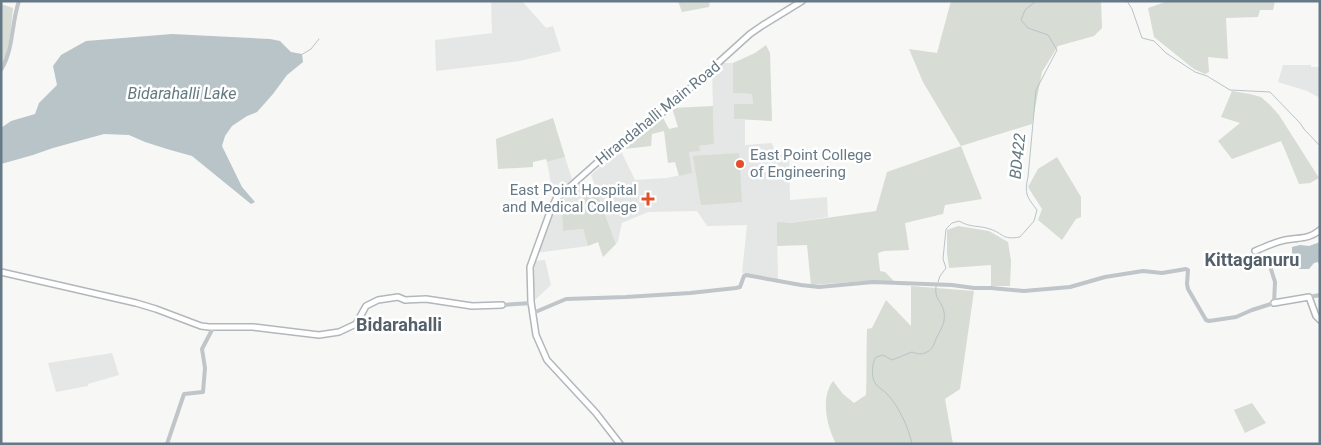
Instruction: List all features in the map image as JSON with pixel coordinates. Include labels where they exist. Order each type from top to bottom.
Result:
[{"type":"main road","name":"Hirandahalli Main Road","points":[[620,444],[596,414],[547,360],[536,335],[530,267],[551,209],[556,199],[617,145],[666,110],[750,34],[802,1]]},
{"type":"main road","points":[[1255,251],[1285,240],[1301,239],[1314,235],[1320,230]]},
{"type":"main road","points":[[1,272],[156,308],[201,326],[213,328],[253,328],[310,334],[340,332],[356,324],[366,306],[378,300],[398,297],[405,300],[426,299],[472,306],[502,305]]},
{"type":"main road","points":[[1274,303],[1309,297],[1316,316],[1320,320]]},
{"type":"street","points":[[1,70],[6,63],[10,50],[19,1]]},
{"type":"street","points":[[533,313],[566,299],[681,294],[736,288],[740,286],[746,275],[820,287],[873,282],[1024,291],[1070,287],[1106,277],[1143,271],[1162,273],[1186,269],[1188,270],[1188,289],[1206,320],[1209,321],[1236,317],[1274,303],[1275,282],[1270,266],[1255,251]]},
{"type":"street","points":[[1309,297],[1320,295]]},
{"type":"street","points":[[502,305],[532,303]]},
{"type":"street","points":[[167,444],[184,394],[203,392],[205,368],[202,350],[213,328]]},
{"type":"shaded area","points":[[491,1],[522,1],[546,28],[553,26],[561,51],[520,61],[436,71],[435,40],[492,33]]},
{"type":"shaded area","points":[[678,1],[710,1],[709,7],[682,12]]},
{"type":"shaded area","points":[[951,1],[1101,1],[1102,28],[1094,36],[1058,46],[1042,72],[1032,124],[961,146],[923,82],[909,49],[937,53]]},
{"type":"shaded area","points":[[1168,1],[1275,1],[1273,10],[1260,10],[1258,17],[1226,18],[1228,59],[1208,57],[1209,72],[1205,74],[1194,69],[1154,37],[1148,8]]},
{"type":"shaded area","points":[[1,4],[13,8],[11,30],[2,66],[1,64]]},
{"type":"shaded area","points":[[766,45],[770,53],[772,121],[734,119],[734,104],[753,104],[752,94],[733,93],[733,63],[755,53]]},
{"type":"shaded area","name":"East Point College of Engineering","points":[[720,63],[733,63],[733,93],[752,94],[753,104],[734,104],[734,119],[745,120],[745,145],[772,143],[774,149],[789,154],[790,200],[827,197],[828,217],[790,223],[777,223],[778,279],[742,273],[747,225],[707,226],[697,211],[648,212],[622,223],[616,244],[591,175],[620,149],[635,180],[666,178],[691,173],[689,152],[699,146],[714,144],[712,70]]},
{"type":"shaded area","points":[[1283,65],[1311,65],[1311,67],[1320,67],[1320,98],[1307,91],[1278,82]]},
{"type":"shaded area","points":[[1232,91],[1261,97],[1270,105],[1279,115],[1319,178],[1310,183],[1299,184],[1281,141],[1232,159],[1218,141],[1240,123],[1221,117]]},
{"type":"shaded area","points":[[713,106],[714,144],[699,146],[700,151],[689,152],[692,173],[679,176],[675,162],[668,163],[664,131],[652,134],[651,146],[624,149],[622,145],[663,118],[669,129],[678,127],[672,108]]},
{"type":"shaded area","points":[[553,118],[565,157],[547,162],[546,159],[533,162],[533,167],[498,169],[496,139]]},
{"type":"shaded area","points":[[961,146],[982,199],[945,205],[943,214],[905,223],[909,250],[878,253],[880,271],[885,272],[894,281],[811,285],[807,245],[777,246],[777,222],[790,223],[876,211],[887,172]]},
{"type":"shaded area","points":[[739,153],[742,202],[701,205],[693,156]]},
{"type":"shaded area","points":[[565,157],[572,179],[553,195],[547,162]]},
{"type":"shaded area","points":[[1057,157],[1081,197],[1081,217],[1076,219],[1062,240],[1038,220],[1042,209],[1028,187],[1038,169]]},
{"type":"shaded area","points":[[579,181],[589,191],[562,214],[563,231],[583,229],[588,246],[536,253],[555,204]]},
{"type":"shaded area","points":[[595,187],[616,244],[603,257],[598,242],[588,246],[583,229],[563,231],[562,214]]},
{"type":"shaded area","points":[[958,226],[989,231],[1008,242],[1011,261],[1010,286],[991,286],[991,265],[949,268],[947,230]]},
{"type":"shaded area","points":[[545,260],[551,285],[535,300],[533,282],[535,261]]},
{"type":"shaded area","points":[[911,286],[974,291],[960,389],[945,399],[953,444],[836,444],[826,412],[829,388],[833,381],[843,394],[854,403],[866,395],[867,329],[872,328],[886,300],[911,326]]},
{"type":"shaded area","points":[[112,353],[119,375],[88,384],[88,386],[56,392],[48,363]]},
{"type":"shaded area","points":[[1252,403],[1266,423],[1245,433],[1234,410]]},
{"type":"water","name":"Bidarahalli Lake","points":[[172,34],[270,39],[280,41],[291,52],[302,54],[303,62],[287,75],[257,112],[232,126],[225,136],[222,146],[242,187],[255,202],[251,204],[192,156],[145,142],[129,135],[104,134],[1,164],[1,128],[11,121],[35,114],[39,103],[57,85],[53,66],[61,55],[86,41]]},
{"type":"water","points":[[1320,242],[1320,267],[1318,262],[1314,263],[1309,269],[1299,269],[1292,256],[1292,247],[1300,245],[1309,246]]},
{"type":"waterway","name":"BD422","points":[[938,282],[946,268],[943,259],[946,229],[952,223],[959,221],[967,225],[990,229],[1006,237],[1014,238],[1020,237],[1034,221],[1037,210],[1029,198],[1026,188],[1036,90],[1057,50],[1048,35],[1028,28],[1021,20],[1025,10],[1036,1]]},
{"type":"waterway","points":[[1127,1],[1132,9],[1142,38],[1154,41],[1166,53],[1195,72],[1207,76],[1230,90],[1270,92],[1320,146]]},
{"type":"waterway","points":[[301,55],[311,49],[319,39]]},
{"type":"waterway","name":"BD422","points":[[912,444],[899,410],[886,393],[875,383],[873,366],[876,357],[883,355],[892,360],[912,352],[923,354],[932,348],[944,320],[944,312],[936,294],[936,286]]},
{"type":"place","name":"East Point College of Engineering","points":[[740,164]]},
{"type":"place","name":"East Point Hospital and Medical College","points":[[648,199]]},
{"type":"district","name":"Kittaganuru","points":[[1252,260]]},
{"type":"district","name":"Bidarahalli","points":[[399,325]]}]
